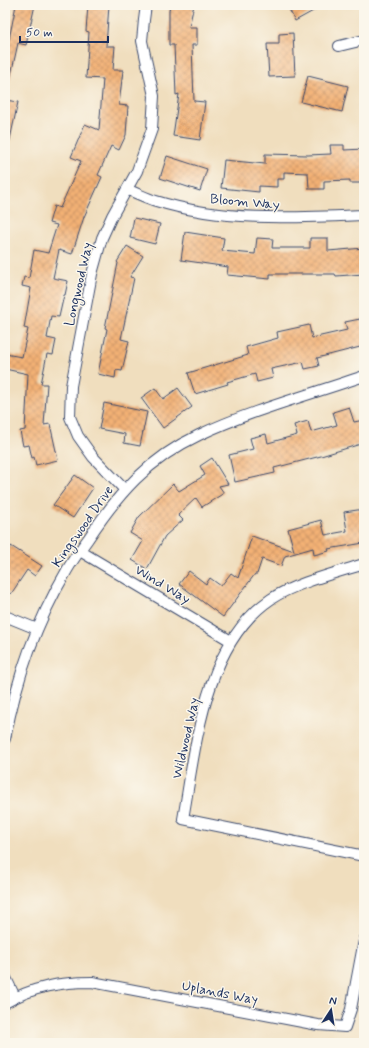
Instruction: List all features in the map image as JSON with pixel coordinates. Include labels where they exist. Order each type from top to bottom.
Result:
[{"type":"street","name":"Longwood Way","points":[[124,489],[93,457],[78,436],[70,417],[71,386],[92,274],[102,238],[112,216],[128,190],[142,158],[152,129],[154,96],[142,41],[146,5]]},
{"type":"street","points":[[339,46],[364,40]]},
{"type":"street","name":"Bloom Way","points":[[128,190],[156,201],[188,209],[228,215],[293,218],[364,215]]},
{"type":"street","name":"Kingswood Drive","points":[[5,739],[13,702],[37,629],[66,572],[102,517],[124,489],[155,461],[198,435],[270,406],[364,376]]},
{"type":"street","name":"Wind Way","points":[[80,551],[231,641]]},
{"type":"street","name":"Wildwood Way","points":[[364,564],[293,588],[271,599],[256,610],[244,622],[231,641],[218,666],[205,705],[196,744],[183,819],[364,856]]},
{"type":"street","points":[[5,616],[37,629]]},
{"type":"street","name":"Uplands Way","points":[[5,1003],[33,989],[53,984],[92,982],[318,1025],[345,1027],[351,1009],[364,940]]},
{"type":"street","points":[[5,976],[16,997]]},
{"type":"building","points":[[16,5],[35,5],[26,45],[18,43],[9,84],[5,84],[5,59]]},
{"type":"building","points":[[88,5],[109,5],[106,46],[115,46],[113,70],[123,70],[119,105],[128,106],[126,135],[119,150],[111,146],[98,175],[102,177],[84,217],[72,254],[59,250],[53,278],[68,281],[59,317],[51,316],[47,338],[56,340],[53,355],[47,354],[41,384],[47,384],[44,425],[50,424],[58,460],[36,465],[34,457],[32,458],[29,445],[23,446],[20,431],[25,430],[28,374],[5,369],[5,354],[22,357],[28,329],[24,328],[31,288],[22,286],[24,277],[29,278],[34,250],[48,253],[57,225],[49,223],[54,206],[60,208],[81,161],[71,157],[85,124],[99,130],[103,79],[86,78],[89,32],[86,31]]},
{"type":"building","points":[[170,5],[194,5],[189,27],[197,27],[197,45],[192,45],[194,101],[205,102],[200,140],[173,136],[179,94],[176,95],[174,45],[169,45]]},
{"type":"building","points":[[287,5],[324,5],[295,21]]},
{"type":"building","points":[[293,33],[295,76],[269,77],[267,44],[279,44],[279,34]]},
{"type":"building","points":[[308,76],[348,86],[342,112],[301,102]]},
{"type":"building","points":[[5,100],[18,102],[9,144],[5,144]]},
{"type":"building","points":[[330,145],[344,145],[344,150],[364,149],[364,183],[350,183],[350,180],[324,181],[324,189],[309,189],[308,173],[284,172],[284,179],[277,179],[277,187],[259,186],[259,192],[221,188],[224,160],[265,164],[265,154],[331,154]]},
{"type":"building","points":[[167,156],[207,169],[200,191],[160,178]]},
{"type":"building","points":[[134,218],[160,224],[155,244],[130,238]]},
{"type":"building","points":[[185,232],[224,238],[222,251],[255,254],[257,238],[273,239],[272,248],[310,248],[310,238],[328,238],[328,251],[364,248],[364,274],[336,276],[335,274],[270,274],[270,279],[227,275],[228,267],[181,260]]},
{"type":"building","points":[[127,246],[143,256],[130,277],[134,278],[121,339],[129,341],[122,371],[116,370],[115,378],[98,374],[107,329],[105,328],[117,262]]},
{"type":"building","points":[[360,319],[364,335],[364,346],[317,358],[319,366],[305,369],[303,362],[271,369],[273,378],[257,382],[255,374],[227,382],[228,384],[195,394],[188,373],[248,355],[246,347],[278,338],[277,332],[309,325],[312,338],[347,330],[345,322]]},
{"type":"building","points":[[155,388],[163,399],[178,388],[192,407],[163,428],[141,398]]},
{"type":"building","points":[[104,403],[147,412],[140,446],[124,443],[125,434],[99,429]]},
{"type":"building","points":[[349,407],[354,422],[364,420],[364,443],[274,468],[275,473],[235,482],[229,455],[253,449],[250,438],[266,434],[268,443],[297,435],[294,425],[308,421],[311,432],[337,425],[333,412]]},
{"type":"building","points":[[212,458],[228,484],[219,486],[224,493],[202,507],[196,498],[178,515],[183,520],[165,536],[147,569],[132,560],[143,541],[130,533],[139,517],[173,484],[179,491],[205,475],[200,466]]},
{"type":"building","points":[[75,475],[93,488],[73,518],[53,505]]},
{"type":"building","points":[[364,509],[364,532],[362,532],[364,543],[328,549],[329,551],[314,555],[313,548],[285,556],[281,566],[262,559],[257,574],[255,574],[223,617],[179,584],[189,571],[206,584],[210,578],[221,586],[231,573],[238,578],[252,536],[294,551],[288,529],[321,520],[325,535],[347,531],[344,512]]},
{"type":"building","points":[[11,546],[42,566],[35,576],[27,570],[11,594],[5,590],[5,555]]}]
